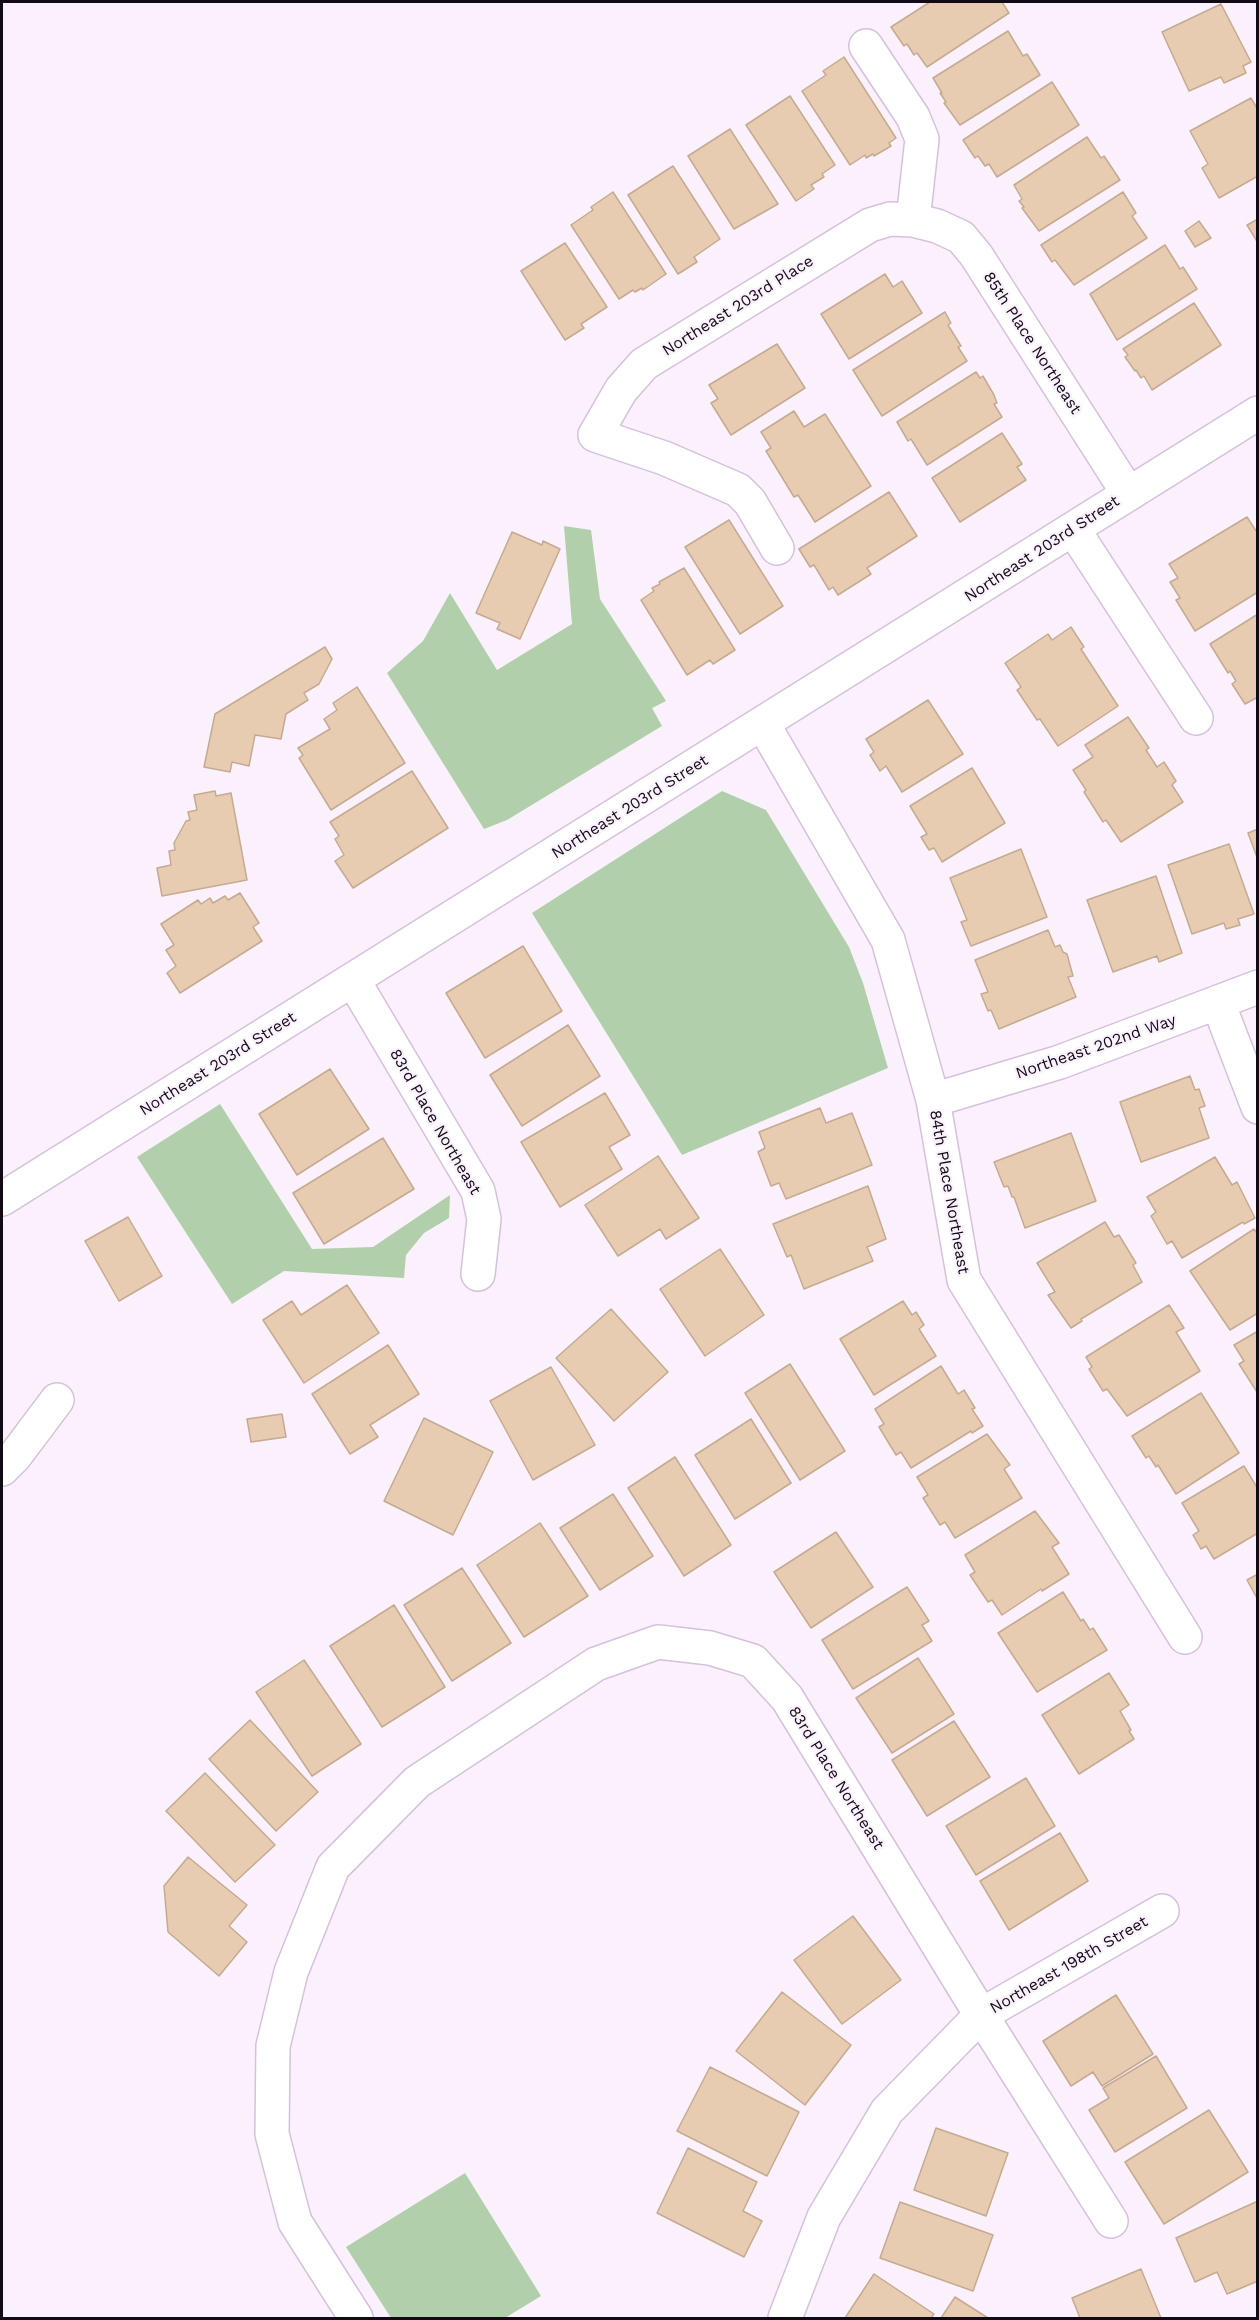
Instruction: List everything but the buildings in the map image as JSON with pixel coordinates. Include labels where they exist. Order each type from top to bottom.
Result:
[{"type":"street","points":[[866,46],[913,117],[922,139],[913,220]]},
{"type":"street","name":"Northeast 203rd Place","points":[[777,548],[750,502],[738,490],[664,458],[595,435],[621,390],[644,364],[870,225],[890,219],[913,220]]},
{"type":"street","name":"85th Place Northeast","points":[[913,220],[937,226],[962,237],[976,255],[1128,493]]},
{"type":"street","name":"Northeast 203rd Street","points":[[2,1199],[1257,413]]},
{"type":"street","points":[[1073,529],[1196,718]]},
{"type":"street","name":"84th Place Northeast","points":[[763,724],[888,940],[933,1100],[964,1280],[1185,1637]]},
{"type":"street","name":"83rd Place Northeast","points":[[353,980],[478,1191],[484,1219],[478,1274]]},
{"type":"street","name":"Northeast 202nd Way","points":[[933,1100],[1060,1062],[1257,987]]},
{"type":"street","points":[[1218,1003],[1257,1107]]},
{"type":"street","points":[[2,1469],[15,1456],[57,1400]]},
{"type":"street","name":"83rd Place Northeast","points":[[356,2319],[295,2222],[272,2134],[273,2046],[291,1972],[333,1868],[417,1782],[596,1664],[658,1642],[710,1648],[753,1660],[787,1698],[981,2015],[1111,2221]]},
{"type":"street","name":"Northeast 198th Street","points":[[785,2319],[824,2217],[887,2111],[981,2015],[1162,1911]]},
{"type":"green space","points":[[564,526],[591,530],[600,599],[666,701],[652,708],[662,726],[507,820],[484,829],[387,673],[423,641],[450,593],[497,670],[572,624]]},
{"type":"green space","points":[[722,791],[766,810],[849,947],[863,983],[888,1068],[682,1155],[532,913]]},
{"type":"green space","points":[[220,1104],[312,1249],[373,1247],[450,1195],[449,1218],[424,1233],[406,1255],[404,1278],[284,1271],[232,1304],[137,1157]]},
{"type":"green space","points":[[465,2173],[541,2296],[505,2318],[391,2318],[346,2247]]}]
